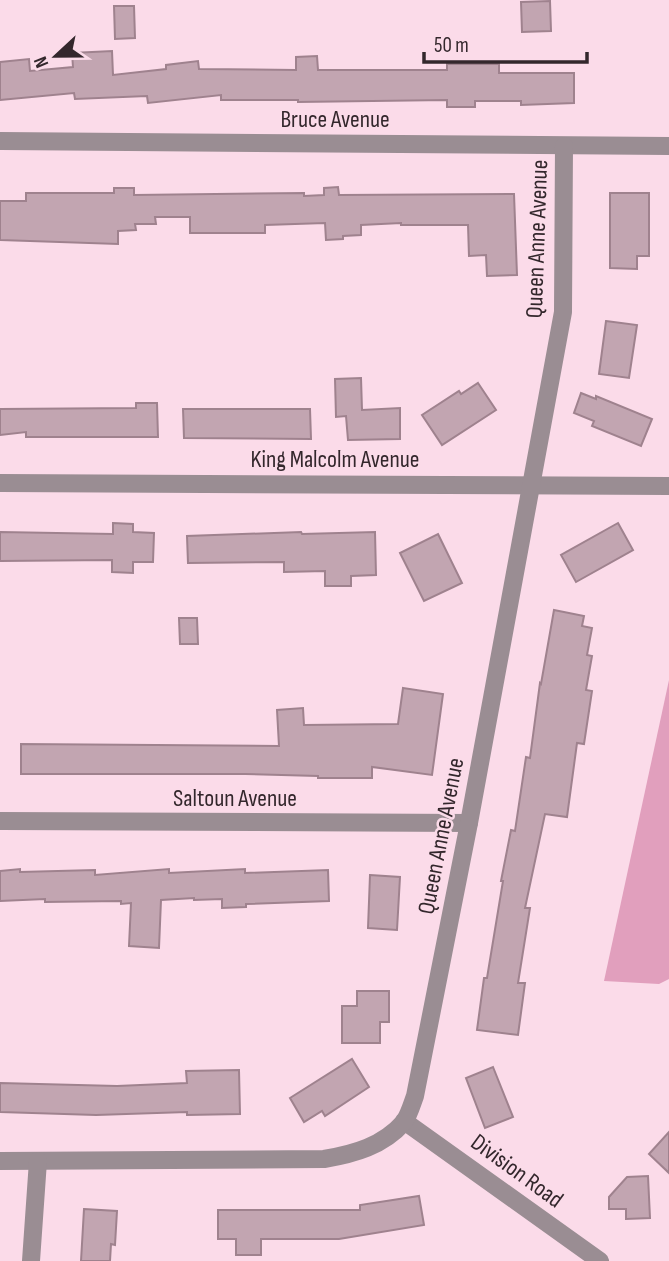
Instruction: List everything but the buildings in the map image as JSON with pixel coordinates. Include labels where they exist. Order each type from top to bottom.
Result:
[{"type":"street","name":"Bruce Avenue","points":[[0,141],[669,146]]},
{"type":"street","name":"Queen Anne Avenue","points":[[0,1161],[324,1159],[356,1154],[380,1142],[404,1121],[415,1096],[469,823],[563,312],[564,146]]},
{"type":"street","name":"King Malcolm Avenue","points":[[0,483],[669,486]]},
{"type":"street","name":"Saltoun Avenue","points":[[0,821],[469,823]]},
{"type":"street","name":"Division Road","points":[[404,1121],[600,1261]]},
{"type":"street","points":[[31,1261],[38,1161]]},
{"type":"shaded area","points":[[669,680],[669,979],[659,984],[604,981]]}]
